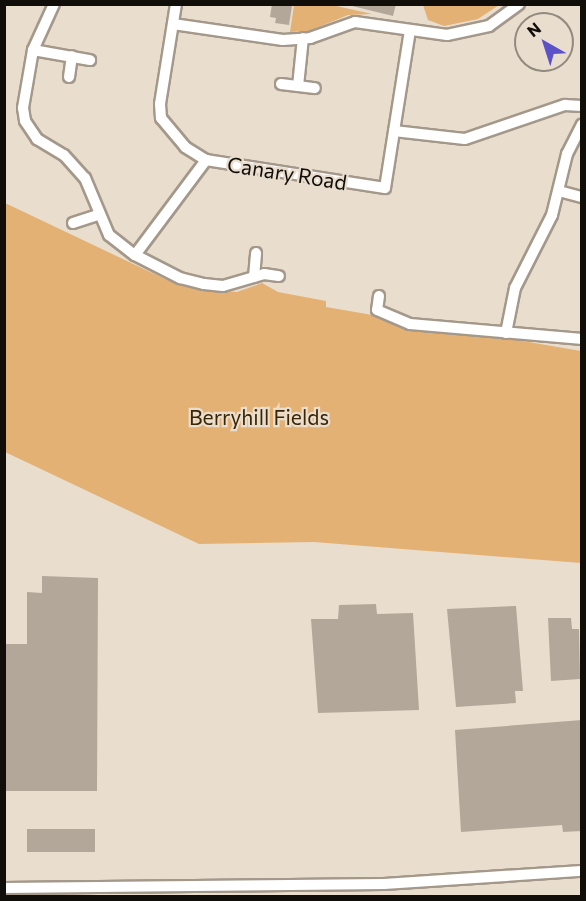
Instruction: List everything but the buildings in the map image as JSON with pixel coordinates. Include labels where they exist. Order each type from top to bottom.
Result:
[{"type":"street","points":[[54,4],[33,50],[23,108],[28,129],[75,165],[93,192],[98,215],[109,235],[135,255],[180,278],[204,284],[223,286],[254,277],[279,276]]},
{"type":"street","name":"Canary Road","points":[[176,4],[160,104],[162,118],[185,147],[206,160],[385,188],[410,30]]},
{"type":"street","points":[[173,24],[283,40],[303,38],[355,22],[433,34],[462,33],[489,26],[519,4]]},
{"type":"street","points":[[298,86],[303,38]]},
{"type":"street","points":[[33,50],[90,60]]},
{"type":"street","points":[[69,77],[72,56]]},
{"type":"street","points":[[281,84],[315,88]]},
{"type":"street","points":[[394,131],[465,139],[565,105],[582,106]]},
{"type":"street","points":[[506,333],[515,288],[543,236],[559,191],[567,154],[582,125]]},
{"type":"street","points":[[135,255],[206,160]]},
{"type":"street","points":[[559,191],[582,197]]},
{"type":"street","points":[[73,223],[98,215]]},
{"type":"street","points":[[254,277],[256,254]]},
{"type":"street","points":[[379,296],[371,309],[410,324],[582,339]]},
{"type":"street","points":[[4,888],[384,884],[582,872]]},
{"type":"green space","points":[[423,4],[499,5],[478,19],[444,26],[428,20]]},
{"type":"green space","points":[[294,5],[332,5],[372,14],[348,15],[309,31],[290,32]]},
{"type":"green space","name":"Berryhill Fields","points":[[5,203],[167,280],[197,289],[237,292],[262,283],[278,292],[326,301],[326,307],[581,351],[581,563],[314,542],[199,544],[5,452]]}]
